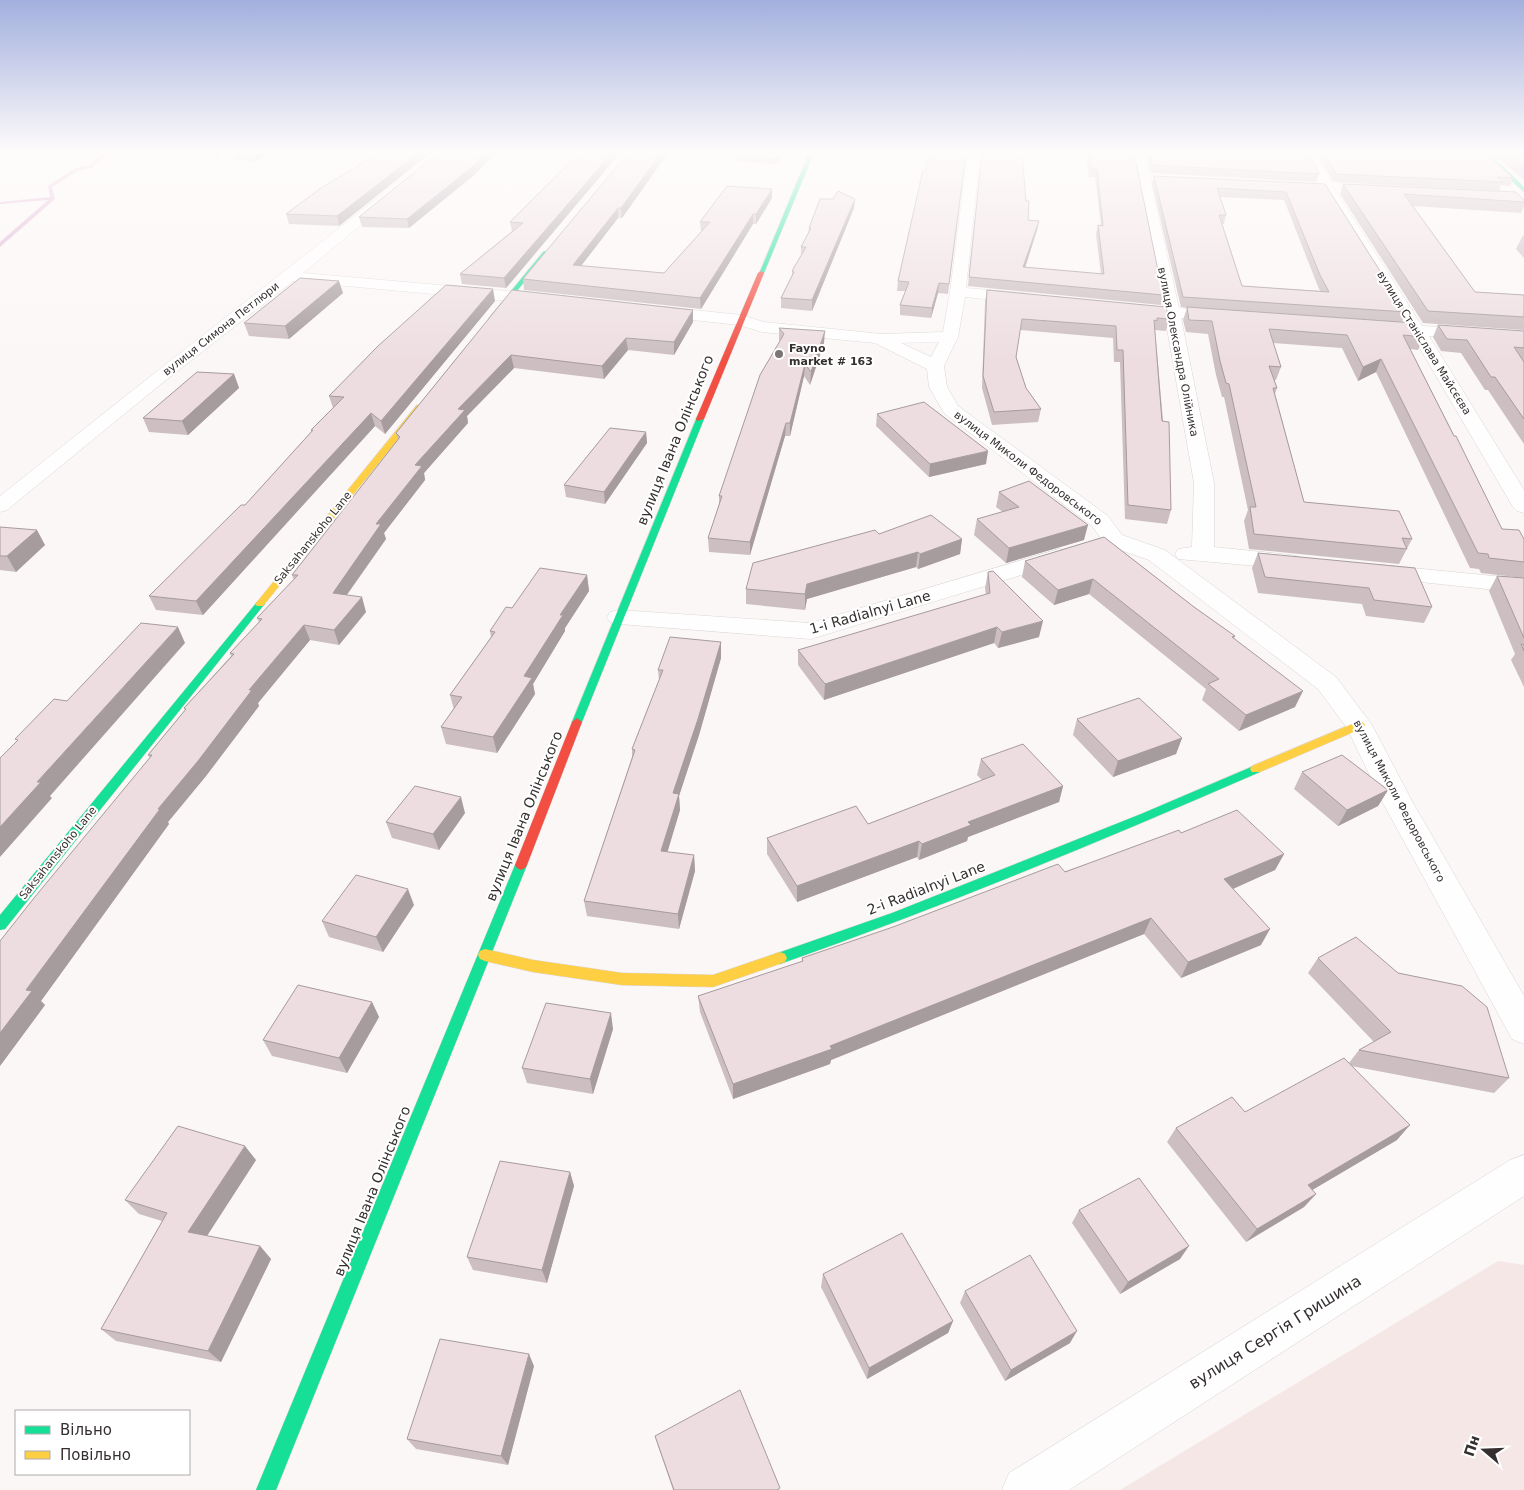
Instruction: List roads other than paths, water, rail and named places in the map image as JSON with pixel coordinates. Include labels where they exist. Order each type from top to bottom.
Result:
[{"type":"street","name":"вулиця Симона Петлюри","points":[[0,506],[155,380],[357,223]]},
{"type":"street","name":"вулиця Івана Олінського","points":[[266,1490],[485,955],[619,617],[783,223]]},
{"type":"street","points":[[879,338],[935,366],[950,337],[958,292],[966,223]]},
{"type":"street","name":"вулиця Олександра Олійника","points":[[1155,223],[1204,483],[1203,553]]},
{"type":"street","name":"вулиця Станіслава Майсєєва","points":[[1349,223],[1524,507]]},
{"type":"street","points":[[485,326],[554,243]]},
{"type":"street","points":[[290,276],[558,300]]},
{"type":"street","points":[[958,292],[1036,300]]},
{"type":"street","points":[[1114,307],[1241,318]]},
{"type":"street","points":[[645,310],[741,320],[762,327],[879,338],[950,337]]},
{"type":"street","points":[[1368,327],[1524,338]]},
{"type":"street","name":"вулиця Миколи Федоровського","points":[[935,366],[938,387],[951,409],[1100,521],[1095,545],[1157,555],[1327,683],[1359,725],[1398,803],[1524,1028]]},
{"type":"street","name":"Saksahanskoho Lane","points":[[0,925],[429,395]]},
{"type":"street","name":"1-i Radialnyi Lane","points":[[619,617],[810,631],[1095,545]]},
{"type":"street","points":[[1157,555],[1203,553],[1310,564]]},
{"type":"street","points":[[1358,569],[1524,586]]},
{"type":"street","name":"2-i Radialnyi Lane","points":[[485,955],[533,966],[622,978],[712,981],[896,917],[1145,817],[1359,725]]},
{"type":"street","name":"вулиця Сергія Гришина","points":[[1026,1490],[1524,1174]]},
{"type":"waterway","points":[[0,245],[25,223]]},
{"type":"place","name":"Fayno market # 163","points":[[779,354]]}]
